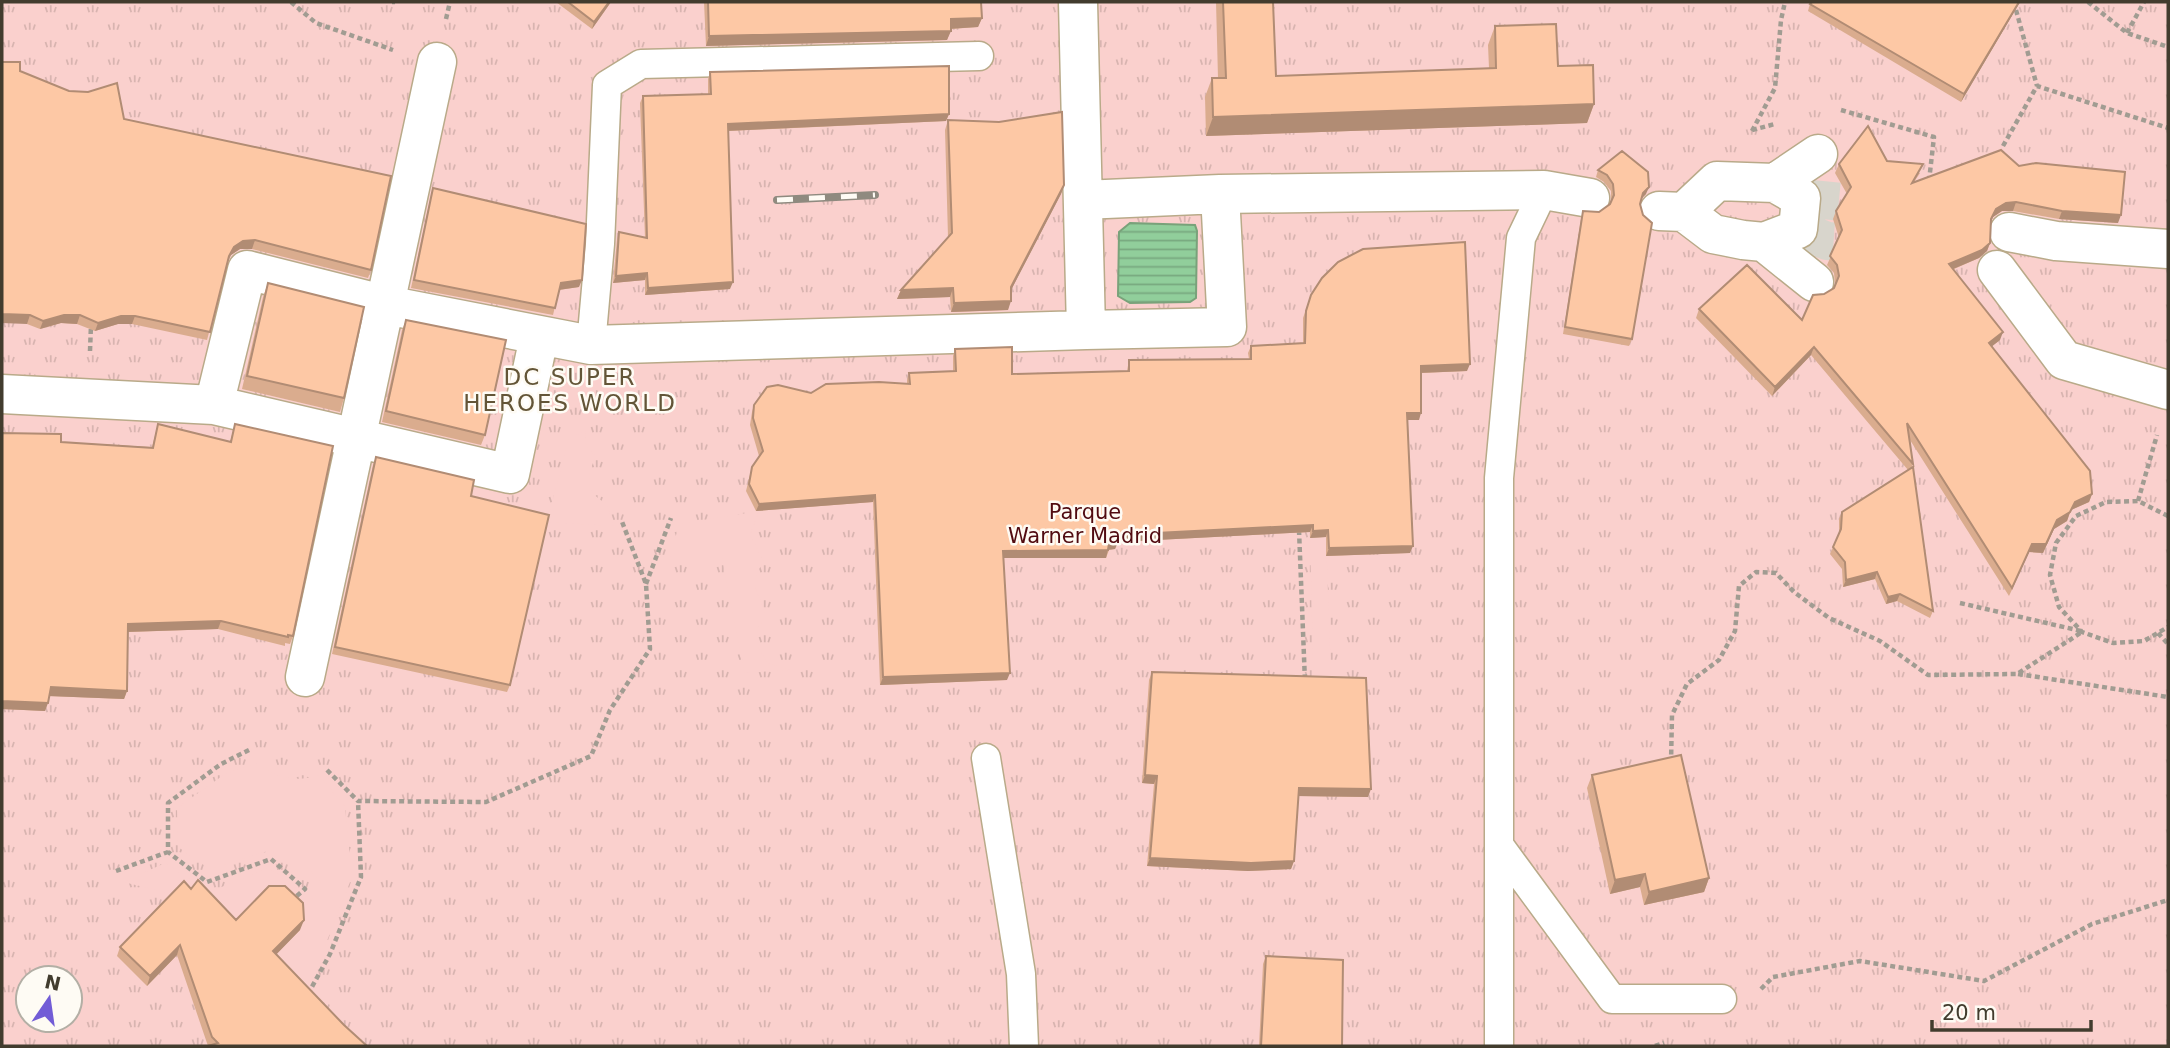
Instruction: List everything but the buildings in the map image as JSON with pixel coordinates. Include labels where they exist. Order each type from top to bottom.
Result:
[{"type":"street","points":[[1078,2],[1086,330]]},
{"type":"street","points":[[305,677],[437,62]]},
{"type":"street","points":[[1775,183],[1818,154]]},
{"type":"street","points":[[1764,242],[1798,229],[1801,198],[1775,183],[1717,181],[1671,211],[1713,234],[1764,242],[1814,282]]},
{"type":"street","points":[[1083,200],[1220,194],[1544,190],[1590,198]]},
{"type":"street","points":[[214,405],[247,270],[386,305],[539,337],[592,345],[1227,327],[1220,194]]},
{"type":"street","points":[[2009,232],[2056,241],[2168,249]]},
{"type":"street","points":[[1997,270],[2064,360],[2168,390]]},
{"type":"street","points":[[2,394],[214,405],[510,474],[539,337]]},
{"type":"lane","points":[[592,345],[600,244],[607,85],[641,64],[979,56]]},
{"type":"lane","points":[[1499,1046],[1499,478],[1521,239],[1544,190]]},
{"type":"lane","points":[[986,758],[1021,974],[1024,1046]]},
{"type":"lane","points":[[1499,845],[1612,999],[1722,999]]},
{"type":"path","points":[[291,2],[316,23],[376,46],[437,62]]},
{"type":"path","points":[[1734,180],[1752,130],[1775,88],[1785,2]]},
{"type":"path","points":[[2088,2],[2127,33],[2168,47]]},
{"type":"path","points":[[2127,33],[2144,2]]},
{"type":"path","points":[[2003,146],[2037,86],[2015,10]]},
{"type":"path","points":[[2037,86],[2168,128]]},
{"type":"path","points":[[1832,108],[1934,137],[1929,185]]},
{"type":"path","points":[[1752,130],[1779,123]]},
{"type":"path","points":[[87,398],[92,318]]},
{"type":"path","points":[[2138,501],[2157,434]]},
{"type":"path","points":[[2082,632],[2059,607],[2050,575],[2056,543],[2076,516],[2106,502],[2138,501],[2168,516]]},
{"type":"path","points":[[646,584],[671,518]]},
{"type":"path","points":[[327,770],[358,800],[486,802],[591,756],[610,710],[650,649],[646,584],[621,519]]},
{"type":"path","points":[[1299,523],[1305,684]]},
{"type":"path","points":[[1671,770],[1672,715],[1687,684],[1719,660],[1735,631],[1740,586],[1756,572],[1776,573],[1794,592],[1829,618],[1880,641],[1928,675],[2017,674],[2168,697]]},
{"type":"path","points":[[1961,603],[2082,632],[2113,643],[2144,641],[2168,627]]},
{"type":"path","points":[[2017,674],[2082,632]]},
{"type":"path","points":[[2158,633],[2168,644]]},
{"type":"path","points":[[168,852],[168,803],[221,764],[249,750]]},
{"type":"path","points":[[305,1000],[330,954],[361,877],[358,800]]},
{"type":"path","points":[[116,871],[168,852]]},
{"type":"path","points":[[168,852],[207,882],[271,859],[305,888],[289,903]]},
{"type":"path","points":[[1755,995],[1773,976],[1860,961],[1984,981],[2092,924],[2168,900]]},
{"type":"path","points":[[1655,1046],[1667,1042]]},
{"type":"green space","name":"Parque Warner Madrid","points":[[2,2],[2168,2],[2168,1046],[2,1046]]},
{"type":"green space","points":[[586,431],[586,445],[596,456],[589,482],[594,494],[606,503],[614,526],[547,522],[569,438]]},
{"type":"green space","points":[[759,511],[750,535],[764,562],[758,570],[755,584],[766,618],[757,628],[757,646],[768,663],[790,670],[745,673],[722,558],[670,558],[679,524]]},
{"type":"green space","points":[[1326,537],[1332,704],[1314,705],[1310,538]]},
{"type":"green space","points":[[257,763],[286,778],[302,779],[319,775],[345,807],[352,877],[325,946],[301,994],[261,970],[300,913],[324,886],[308,868],[300,873],[271,850],[210,869],[178,847],[177,808],[225,774]]},
{"type":"green space","points":[[165,863],[209,892],[269,868],[291,884],[282,896],[226,936],[177,895],[123,882]]},
{"type":"shaded area","points":[[1130,223],[1195,225],[1196,298],[1190,302],[1130,303],[1118,296],[1119,232]]},
{"type":"tunnel","points":[[1801,198],[1893,207]]},
{"type":"tunnel","points":[[1798,229],[1827,241],[1884,245],[1888,243]]},
{"type":"railway","points":[[777,200],[875,195]]},
{"type":"district","name":"DC SUPER HEROES WORLD","points":[[570,390]]}]
